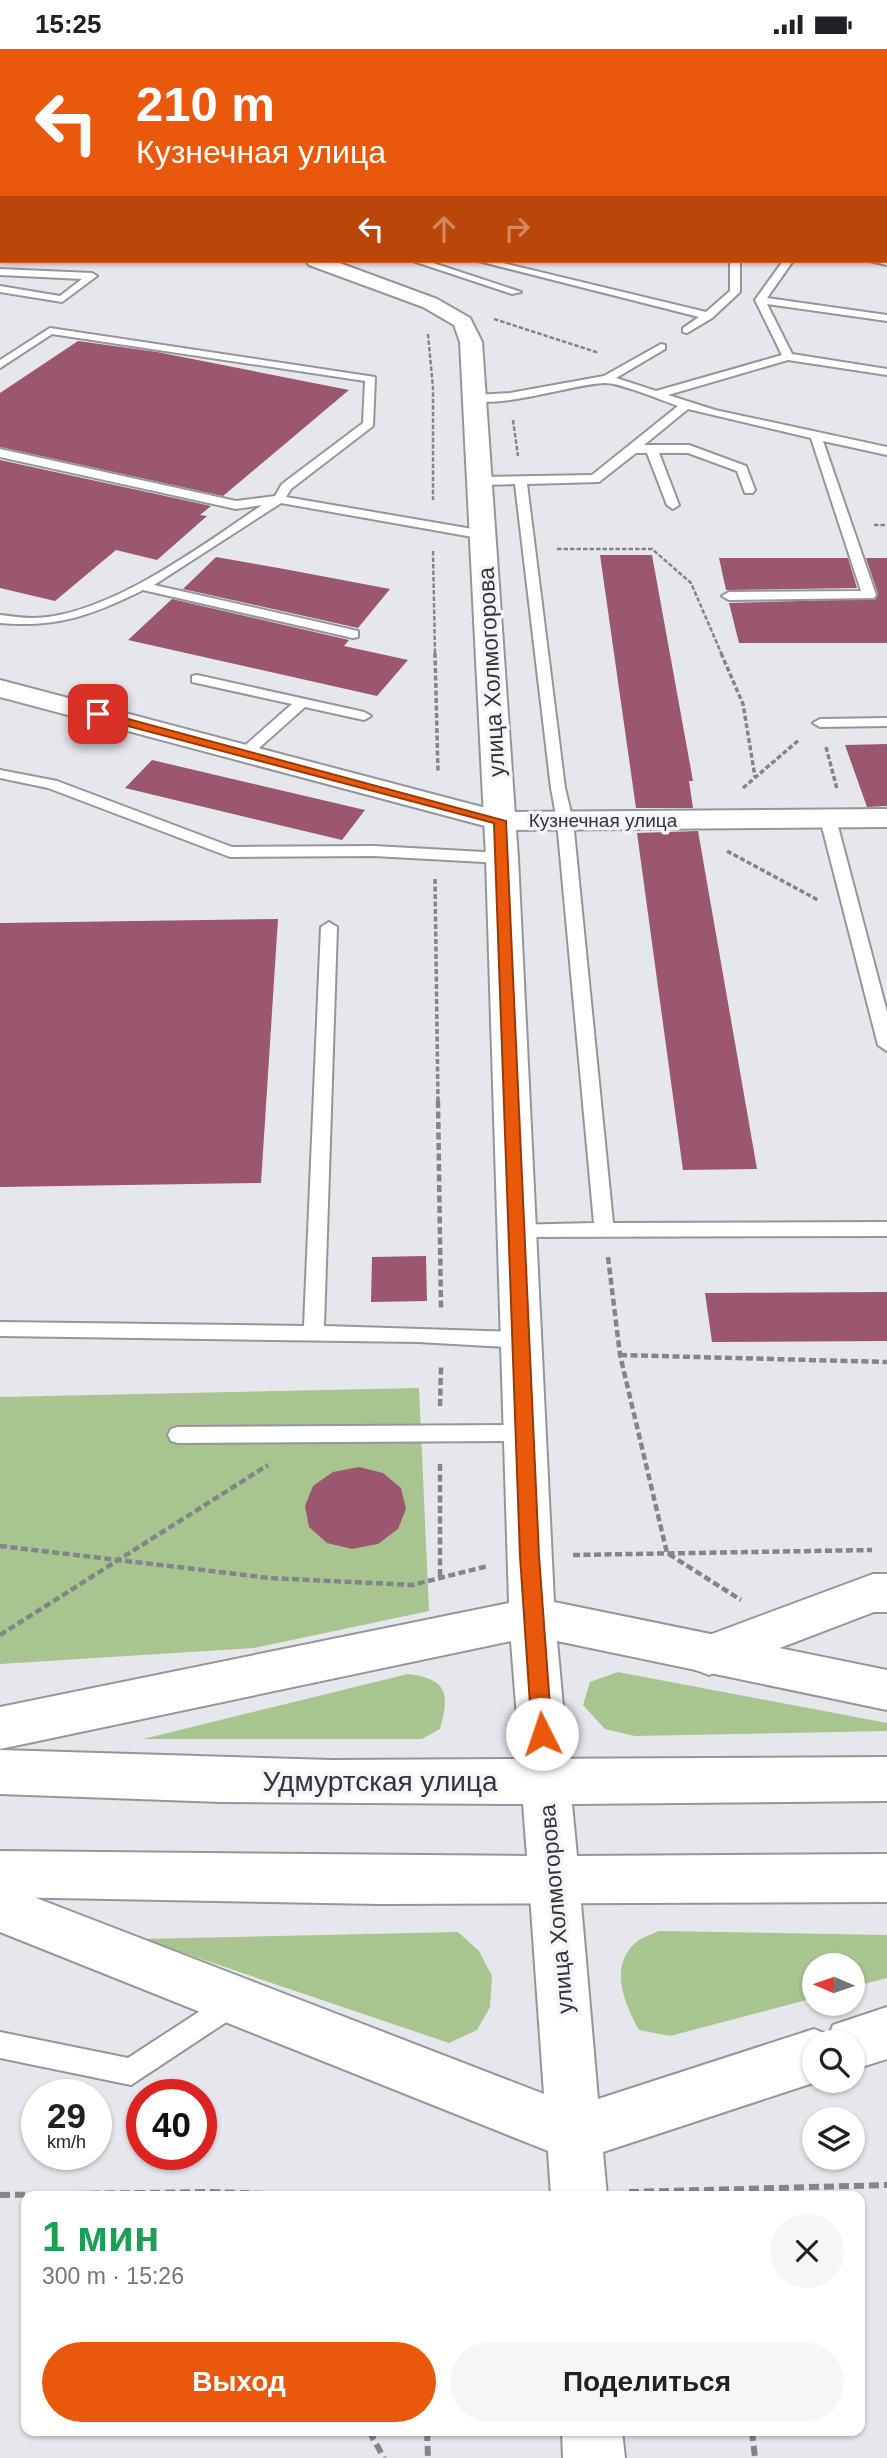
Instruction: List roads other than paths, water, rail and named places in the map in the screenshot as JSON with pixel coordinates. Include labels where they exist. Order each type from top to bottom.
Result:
[{"type":"street","name":"улица Холмогорова","points":[[321,263],[475,319],[471,342],[502,857],[532,1617],[579,2191]]},
{"type":"street","name":"Кузнечная улица","points":[[0,688],[500,821],[693,820],[834,809],[887,818]]},
{"type":"street","points":[[709,1654],[873,1593],[887,1593]]},
{"type":"street","points":[[0,1727],[532,1617],[887,1690]]},
{"type":"street","name":"Удмуртская улица","points":[[0,1772],[152,1780],[546,1782],[887,1779]]},
{"type":"street","points":[[0,1874],[554,1880],[887,1878]]},
{"type":"street","points":[[0,1908],[575,2134],[802,2060]]},
{"type":"street","points":[[865,2040],[887,2033]]},
{"type":"street","points":[[592,2436],[594,2458]]},
{"type":"lane","points":[[22,273],[26,263]]},
{"type":"lane","points":[[424,263],[516,292]]},
{"type":"lane","points":[[491,263],[708,316]]},
{"type":"lane","points":[[687,330],[735,292],[735,263]]},
{"type":"lane","points":[[760,300],[787,263]]},
{"type":"lane","points":[[0,272],[92,276],[62,299],[0,289]]},
{"type":"lane","points":[[760,300],[887,318]]},
{"type":"lane","points":[[760,300],[788,357]]},
{"type":"lane","points":[[0,365],[50,331],[371,379],[369,424],[286,487],[279,499],[161,578],[65,620],[17,624],[0,619]]},
{"type":"lane","points":[[475,398],[510,396],[607,379],[661,347]]},
{"type":"lane","points":[[656,395],[788,357],[887,372]]},
{"type":"lane","points":[[607,379],[712,414],[887,451]]},
{"type":"lane","points":[[481,481],[595,479],[686,405]]},
{"type":"lane","points":[[729,596],[869,595],[816,436]]},
{"type":"lane","points":[[633,449],[689,449],[742,469],[749,490]]},
{"type":"lane","points":[[652,449],[673,505]]},
{"type":"lane","points":[[0,453],[236,505],[279,499],[484,535]]},
{"type":"lane","points":[[521,479],[558,788],[565,821],[604,1229]]},
{"type":"lane","points":[[142,586],[353,634]]},
{"type":"lane","points":[[197,679],[364,716]]},
{"type":"lane","points":[[245,753],[302,702]]},
{"type":"lane","points":[[820,723],[887,722]]},
{"type":"lane","points":[[0,774],[52,783],[230,852],[374,851],[502,857]]},
{"type":"lane","points":[[834,809],[854,918],[887,1045]]},
{"type":"lane","points":[[314,1333],[329,927]]},
{"type":"lane","points":[[517,1230],[887,1229]]},
{"type":"lane","points":[[0,1329],[314,1333],[522,1340]]},
{"type":"lane","points":[[178,1435],[525,1433]]},
{"type":"lane","points":[[0,2045],[131,2072],[236,2001]]}]
